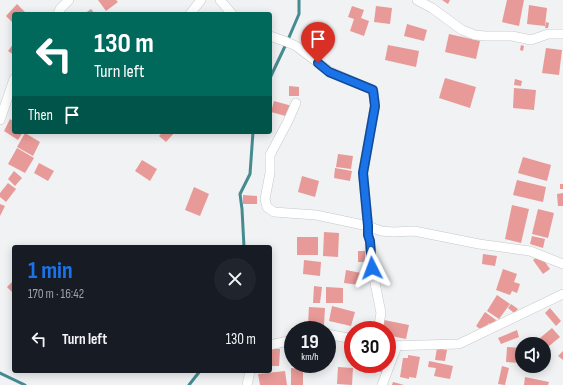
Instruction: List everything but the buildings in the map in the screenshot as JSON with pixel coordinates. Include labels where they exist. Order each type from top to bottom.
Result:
[{"type":"street","points":[[192,12],[201,0]]},
{"type":"street","points":[[220,0],[230,12]]},
{"type":"street","points":[[417,0],[432,8],[462,30],[475,35],[512,36],[531,40],[548,34],[563,34]]},
{"type":"street","points":[[59,12],[67,1]]},
{"type":"street","points":[[272,37],[296,46],[329,72],[373,90],[375,106],[363,173],[372,268],[381,313],[380,321]]},
{"type":"street","points":[[0,120],[12,84]]},
{"type":"street","points":[[296,102],[270,155],[270,173],[265,199],[267,208],[274,212],[316,215],[368,226],[381,231],[393,232],[414,230],[479,244],[530,251],[563,264]]},
{"type":"street","points":[[396,345],[459,344],[563,294]]},
{"type":"street","points":[[272,345],[284,342]]},
{"type":"street","points":[[247,385],[250,373]]},
{"type":"street","points":[[382,385],[385,373]]},
{"type":"waterway","points":[[272,74],[299,14],[299,0]]},
{"type":"waterway","points":[[244,245],[240,194],[250,174],[253,134]]},
{"type":"waterway","points":[[0,373],[25,385]]},
{"type":"waterway","points":[[189,385],[198,373]]},
{"type":"route","points":[[318,63],[329,72],[373,90],[375,106],[363,173],[372,268]]}]
